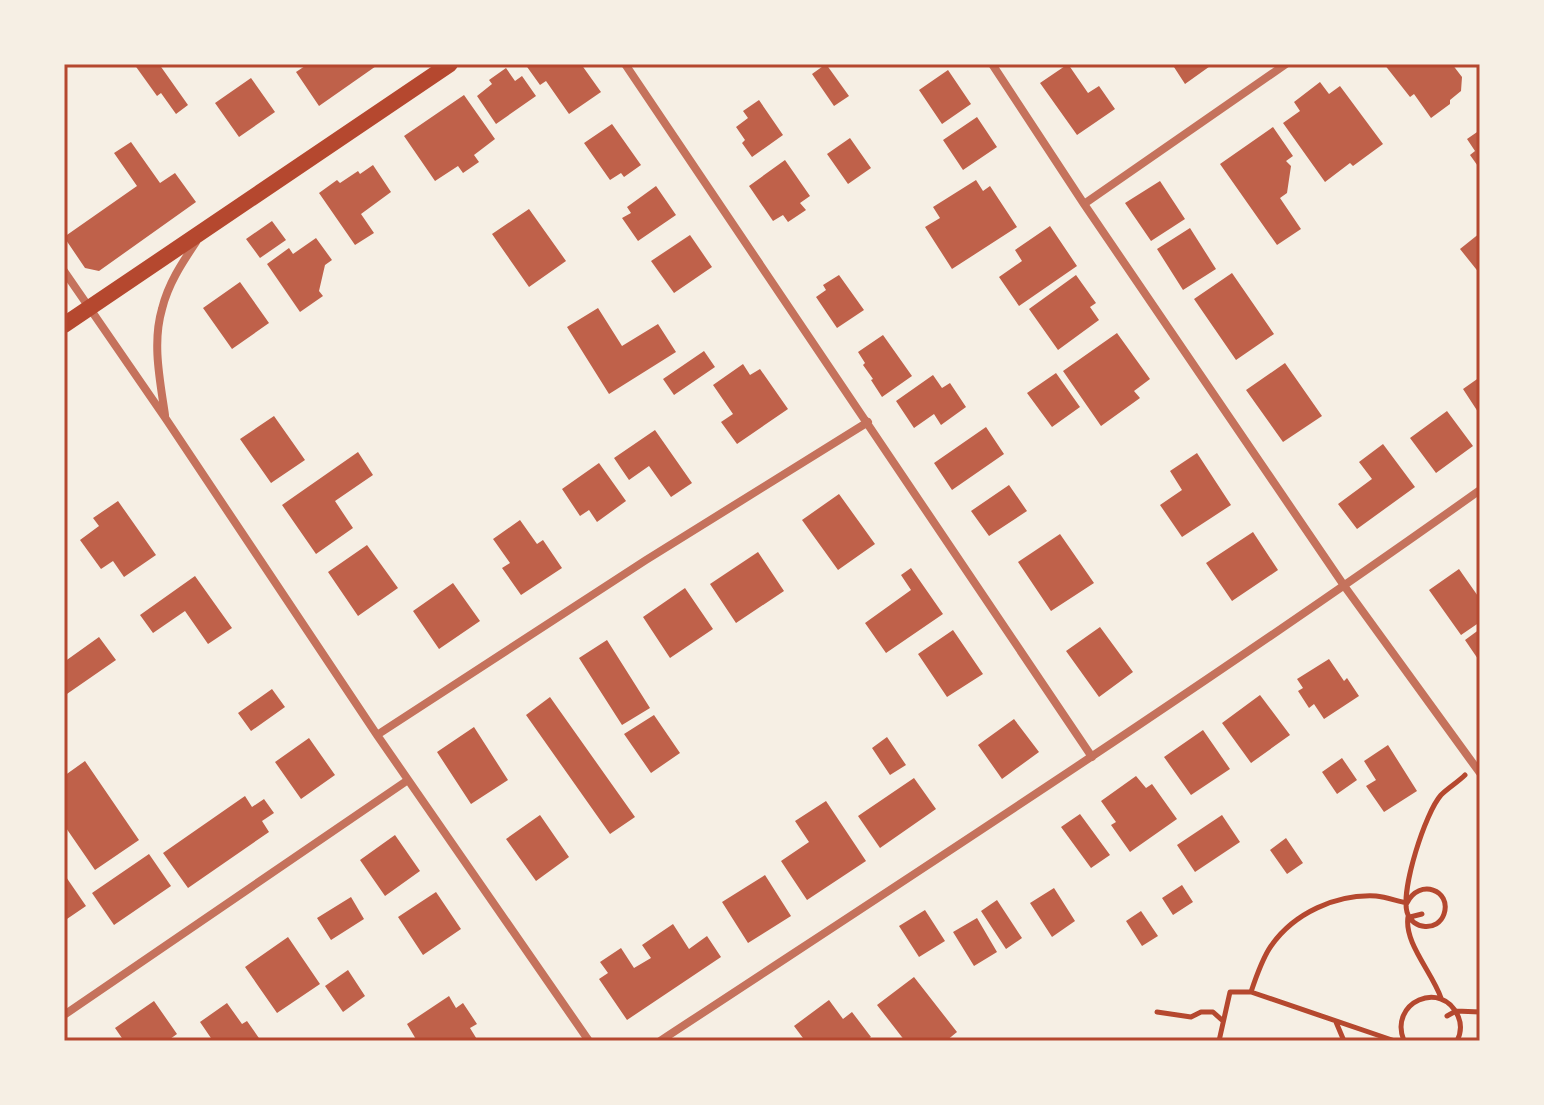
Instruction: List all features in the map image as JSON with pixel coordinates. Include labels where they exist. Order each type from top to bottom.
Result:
[{"type":"main road","points":[[64,325],[450,64]]},
{"type":"street","points":[[625,64],[1092,757]]},
{"type":"street","points":[[992,64],[1345,587],[1478,770]]},
{"type":"street","points":[[1084,204],[1286,64]]},
{"type":"street","points":[[166,419],[157,336],[162,308],[177,271],[203,230]]},
{"type":"street","points":[[64,271],[377,735],[589,1041]]},
{"type":"street","points":[[377,735],[646,560],[868,422]]},
{"type":"street","points":[[660,1041],[1345,587],[1480,490]]},
{"type":"street","points":[[64,1015],[408,780]]},
{"type":"path","points":[[1442,999],[1406,928],[1410,874],[1422,833],[1440,796],[1478,770]]},
{"type":"path","points":[[1407,903],[1414,893],[1425,888],[1437,892],[1445,902],[1444,915],[1435,925],[1417,925],[1409,916]]},
{"type":"path","points":[[1251,992],[1271,946],[1292,924],[1317,907],[1346,898],[1377,896],[1407,903]]},
{"type":"path","points":[[1409,916],[1422,914]]},
{"type":"path","points":[[1219,1041],[1230,992],[1251,992],[1395,1041]]},
{"type":"path","points":[[1404,1041],[1401,1027],[1407,1009],[1432,997],[1442,999],[1456,1011],[1461,1022],[1457,1041]]},
{"type":"path","points":[[1447,1016],[1456,1011],[1480,1012]]},
{"type":"path","points":[[1157,1012],[1191,1017],[1201,1012],[1213,1012],[1224,1021]]},
{"type":"path","points":[[1336,1021],[1344,1041]]},
{"type":"building","points":[[134,64],[159,64],[188,105],[176,114],[161,93],[157,96]]},
{"type":"building","points":[[308,64],[379,64],[319,106],[296,72]]},
{"type":"building","points":[[525,64],[581,64],[601,92],[569,114],[546,81],[540,85]]},
{"type":"building","points":[[826,64],[849,96],[834,106],[812,74]]},
{"type":"building","points":[[1068,64],[1088,93],[1099,86],[1115,109],[1077,135],[1040,83]]},
{"type":"building","points":[[1172,64],[1213,64],[1185,84]]},
{"type":"building","points":[[1384,64],[1452,64],[1462,77],[1461,91],[1431,118],[1414,94],[1410,97]]},
{"type":"building","points":[[506,68],[515,81],[522,76],[536,96],[496,124],[477,96],[492,84],[489,80]]},
{"type":"building","points":[[948,70],[971,104],[942,124],[919,90]]},
{"type":"building","points":[[251,78],[275,112],[239,137],[215,103]]},
{"type":"building","points":[[1320,82],[1329,94],[1340,86],[1383,144],[1325,182],[1283,123],[1300,111],[1294,102]]},
{"type":"building","points":[[464,95],[495,139],[474,155],[479,162],[463,173],[458,166],[435,181],[404,136]]},
{"type":"building","points":[[759,100],[783,135],[752,157],[736,127],[748,118],[743,111]]},
{"type":"building","points":[[977,117],[997,147],[963,170],[943,140]]},
{"type":"building","points":[[612,124],[641,165],[624,177],[621,173],[610,180],[584,143]]},
{"type":"building","points":[[1273,127],[1293,156],[1286,161],[1291,166],[1287,193],[1280,198],[1301,229],[1277,245],[1220,164]]},
{"type":"building","points":[[1480,130],[1480,169],[1470,155],[1475,151],[1467,139]]},
{"type":"building","points":[[850,138],[871,168],[848,184],[827,154]]},
{"type":"building","points":[[131,142],[160,183],[175,173],[196,202],[99,271],[85,268],[64,237],[137,186],[114,153]]},
{"type":"building","points":[[785,160],[810,196],[800,203],[806,210],[788,222],[783,215],[773,221],[749,186]]},
{"type":"building","points":[[373,165],[391,192],[361,214],[374,233],[355,245],[319,193],[337,180],[340,183]]},
{"type":"building","points":[[976,180],[983,191],[990,186],[1017,227],[952,269],[925,227],[940,218],[933,207]]},
{"type":"building","points":[[1160,181],[1185,219],[1151,241],[1125,203]]},
{"type":"building","points":[[656,186],[676,215],[638,241],[622,218],[631,213],[627,207]]},
{"type":"building","points":[[529,209],[566,261],[529,287],[492,234]]},
{"type":"building","points":[[272,221],[286,240],[260,258],[246,239]]},
{"type":"building","points":[[1050,226],[1077,266],[1019,306],[999,277],[1022,261],[1015,250]]},
{"type":"building","points":[[1190,228],[1216,269],[1183,290],[1157,249]]},
{"type":"building","points":[[1480,233],[1480,274],[1460,249]]},
{"type":"building","points":[[690,235],[712,267],[674,293],[651,261]]},
{"type":"building","points":[[316,238],[332,260],[325,265],[319,291],[323,296],[300,312],[267,264],[289,248],[293,254]]},
{"type":"building","points":[[1232,273],[1274,334],[1236,360],[1194,299]]},
{"type":"building","points":[[839,275],[864,310],[837,328],[816,297],[826,290],[823,285]]},
{"type":"building","points":[[1076,275],[1096,303],[1090,307],[1099,320],[1058,350],[1029,309]]},
{"type":"building","points":[[240,282],[269,323],[232,349],[203,308]]},
{"type":"building","points":[[598,308],[622,346],[658,324],[676,352],[609,394],[567,327]]},
{"type":"building","points":[[1117,333],[1150,379],[1134,391],[1140,398],[1101,426],[1063,371]]},
{"type":"building","points":[[883,335],[912,376],[882,397],[858,352]]},
{"type":"building","points":[[704,351],[715,367],[674,395],[663,379]]},
{"type":"building","points":[[1285,363],[1322,416],[1283,442],[1246,390]]},
{"type":"building","points":[[743,364],[750,375],[760,369],[788,409],[737,444],[721,422],[733,414],[713,385]]},
{"type":"building","points":[[1056,373],[1080,407],[1052,427],[1027,393]]},
{"type":"building","points":[[933,375],[942,388],[950,383],[966,407],[941,425],[934,414],[914,428],[896,401]]},
{"type":"building","points":[[1480,377],[1480,415],[1463,389]]},
{"type":"building","points":[[1447,411],[1473,446],[1436,473],[1410,438]]},
{"type":"building","points":[[274,416],[305,460],[271,483],[240,439]]},
{"type":"building","points":[[986,427],[1004,454],[952,490],[934,463]]},
{"type":"building","points":[[655,430],[692,483],[671,497],[649,466],[629,480],[614,458]]},
{"type":"building","points":[[1383,444],[1415,487],[1357,529],[1338,504],[1372,479],[1359,462]]},
{"type":"building","points":[[358,452],[373,475],[335,501],[353,528],[316,554],[282,505]]},
{"type":"building","points":[[1197,453],[1231,505],[1182,537],[1160,505],[1182,490],[1170,471]]},
{"type":"building","points":[[599,463],[626,501],[597,522],[589,510],[580,516],[562,489]]},
{"type":"building","points":[[1009,485],[1027,511],[989,536],[971,511]]},
{"type":"building","points":[[839,494],[875,544],[838,570],[802,520]]},
{"type":"building","points":[[118,501],[156,555],[124,577],[113,561],[101,569],[80,540],[99,526],[93,518]]},
{"type":"building","points":[[520,520],[537,544],[543,540],[562,568],[521,595],[502,568],[510,563],[493,539]]},
{"type":"building","points":[[1253,532],[1278,570],[1232,601],[1206,563]]},
{"type":"building","points":[[1060,534],[1094,583],[1051,611],[1018,562]]},
{"type":"building","points":[[367,545],[398,588],[358,616],[328,572]]},
{"type":"building","points":[[758,552],[784,591],[736,623],[710,584]]},
{"type":"building","points":[[911,568],[943,614],[886,653],[865,623],[911,590],[901,575]]},
{"type":"building","points":[[1459,569],[1480,599],[1480,622],[1461,635],[1429,590]]},
{"type":"building","points":[[195,576],[232,628],[208,644],[185,611],[153,633],[140,615]]},
{"type":"building","points":[[453,583],[480,621],[439,649],[413,611]]},
{"type":"building","points":[[685,588],[713,629],[670,658],[643,617]]},
{"type":"building","points":[[1100,627],[1133,672],[1099,697],[1066,651]]},
{"type":"building","points":[[1480,629],[1480,662],[1465,640]]},
{"type":"building","points":[[953,630],[983,674],[947,697],[918,654]]},
{"type":"building","points":[[99,637],[116,660],[64,696],[64,662]]},
{"type":"building","points":[[607,640],[650,708],[622,725],[579,658]]},
{"type":"building","points":[[1329,659],[1359,696],[1324,719],[1314,704],[1309,708],[1298,691],[1303,688],[1297,679]]},
{"type":"building","points":[[272,689],[285,707],[251,731],[238,713]]},
{"type":"building","points":[[1260,695],[1290,735],[1251,763],[1222,723]]},
{"type":"building","points":[[550,697],[635,817],[610,834],[526,715]]},
{"type":"building","points":[[654,715],[680,753],[651,773],[624,734]]},
{"type":"building","points":[[1014,719],[1039,752],[1002,779],[978,745]]},
{"type":"building","points":[[474,727],[508,780],[471,804],[437,752]]},
{"type":"building","points":[[1203,730],[1230,769],[1191,795],[1164,757]]},
{"type":"building","points":[[887,737],[906,765],[890,775],[872,748]]},
{"type":"building","points":[[309,738],[335,775],[301,799],[275,762]]},
{"type":"building","points":[[1388,745],[1417,791],[1384,812],[1366,786],[1376,780],[1364,761]]},
{"type":"building","points":[[1342,758],[1357,780],[1337,794],[1322,772]]},
{"type":"building","points":[[85,761],[139,840],[95,870],[64,825],[64,776]]},
{"type":"building","points":[[1136,776],[1146,788],[1152,784],[1177,819],[1130,852],[1111,825],[1116,822],[1101,801]]},
{"type":"building","points":[[914,778],[936,809],[880,848],[858,816]]},
{"type":"building","points":[[245,796],[252,807],[264,799],[274,813],[262,821],[269,832],[188,888],[163,853]]},
{"type":"building","points":[[826,801],[866,861],[807,900],[781,861],[809,842],[795,821]]},
{"type":"building","points":[[1080,814],[1110,855],[1091,868],[1061,827]]},
{"type":"building","points":[[540,815],[569,857],[536,881],[506,839]]},
{"type":"building","points":[[1222,815],[1240,842],[1195,872],[1177,845]]},
{"type":"building","points":[[395,835],[420,871],[385,896],[360,860]]},
{"type":"building","points":[[1286,838],[1303,863],[1287,874],[1270,850]]},
{"type":"building","points":[[149,854],[171,886],[114,925],[92,893]]},
{"type":"building","points":[[64,874],[86,906],[64,921]]},
{"type":"building","points":[[765,875],[791,916],[748,943],[722,902]]},
{"type":"building","points":[[1182,885],[1193,902],[1173,915],[1162,898]]},
{"type":"building","points":[[1054,888],[1075,921],[1052,937],[1030,903]]},
{"type":"building","points":[[436,892],[461,929],[423,955],[398,917]]},
{"type":"building","points":[[351,897],[364,919],[331,940],[317,918]]},
{"type":"building","points":[[997,900],[1022,938],[1006,949],[981,911]]},
{"type":"building","points":[[925,910],[945,941],[919,957],[899,926]]},
{"type":"building","points":[[1141,911],[1158,936],[1142,946],[1126,921]]},
{"type":"building","points":[[977,918],[997,952],[974,966],[953,932]]},
{"type":"building","points":[[673,924],[689,949],[707,936],[721,957],[627,1020],[599,979],[608,973],[600,962],[621,948],[634,968],[651,958],[642,945]]},
{"type":"building","points":[[288,937],[320,984],[277,1013],[245,967]]},
{"type":"building","points":[[348,970],[365,996],[343,1012],[325,986]]},
{"type":"building","points":[[914,977],[957,1032],[946,1041],[905,1041],[877,1005]]},
{"type":"building","points":[[449,996],[456,1008],[463,1003],[477,1024],[470,1028],[478,1041],[417,1041],[407,1024]]},
{"type":"building","points":[[829,1000],[843,1019],[852,1012],[871,1037],[865,1041],[799,1041],[803,1038],[794,1026]]},
{"type":"building","points":[[154,1001],[177,1034],[171,1041],[124,1041],[115,1028]]},
{"type":"building","points":[[227,1003],[242,1024],[247,1021],[261,1041],[213,1041],[200,1022]]}]
